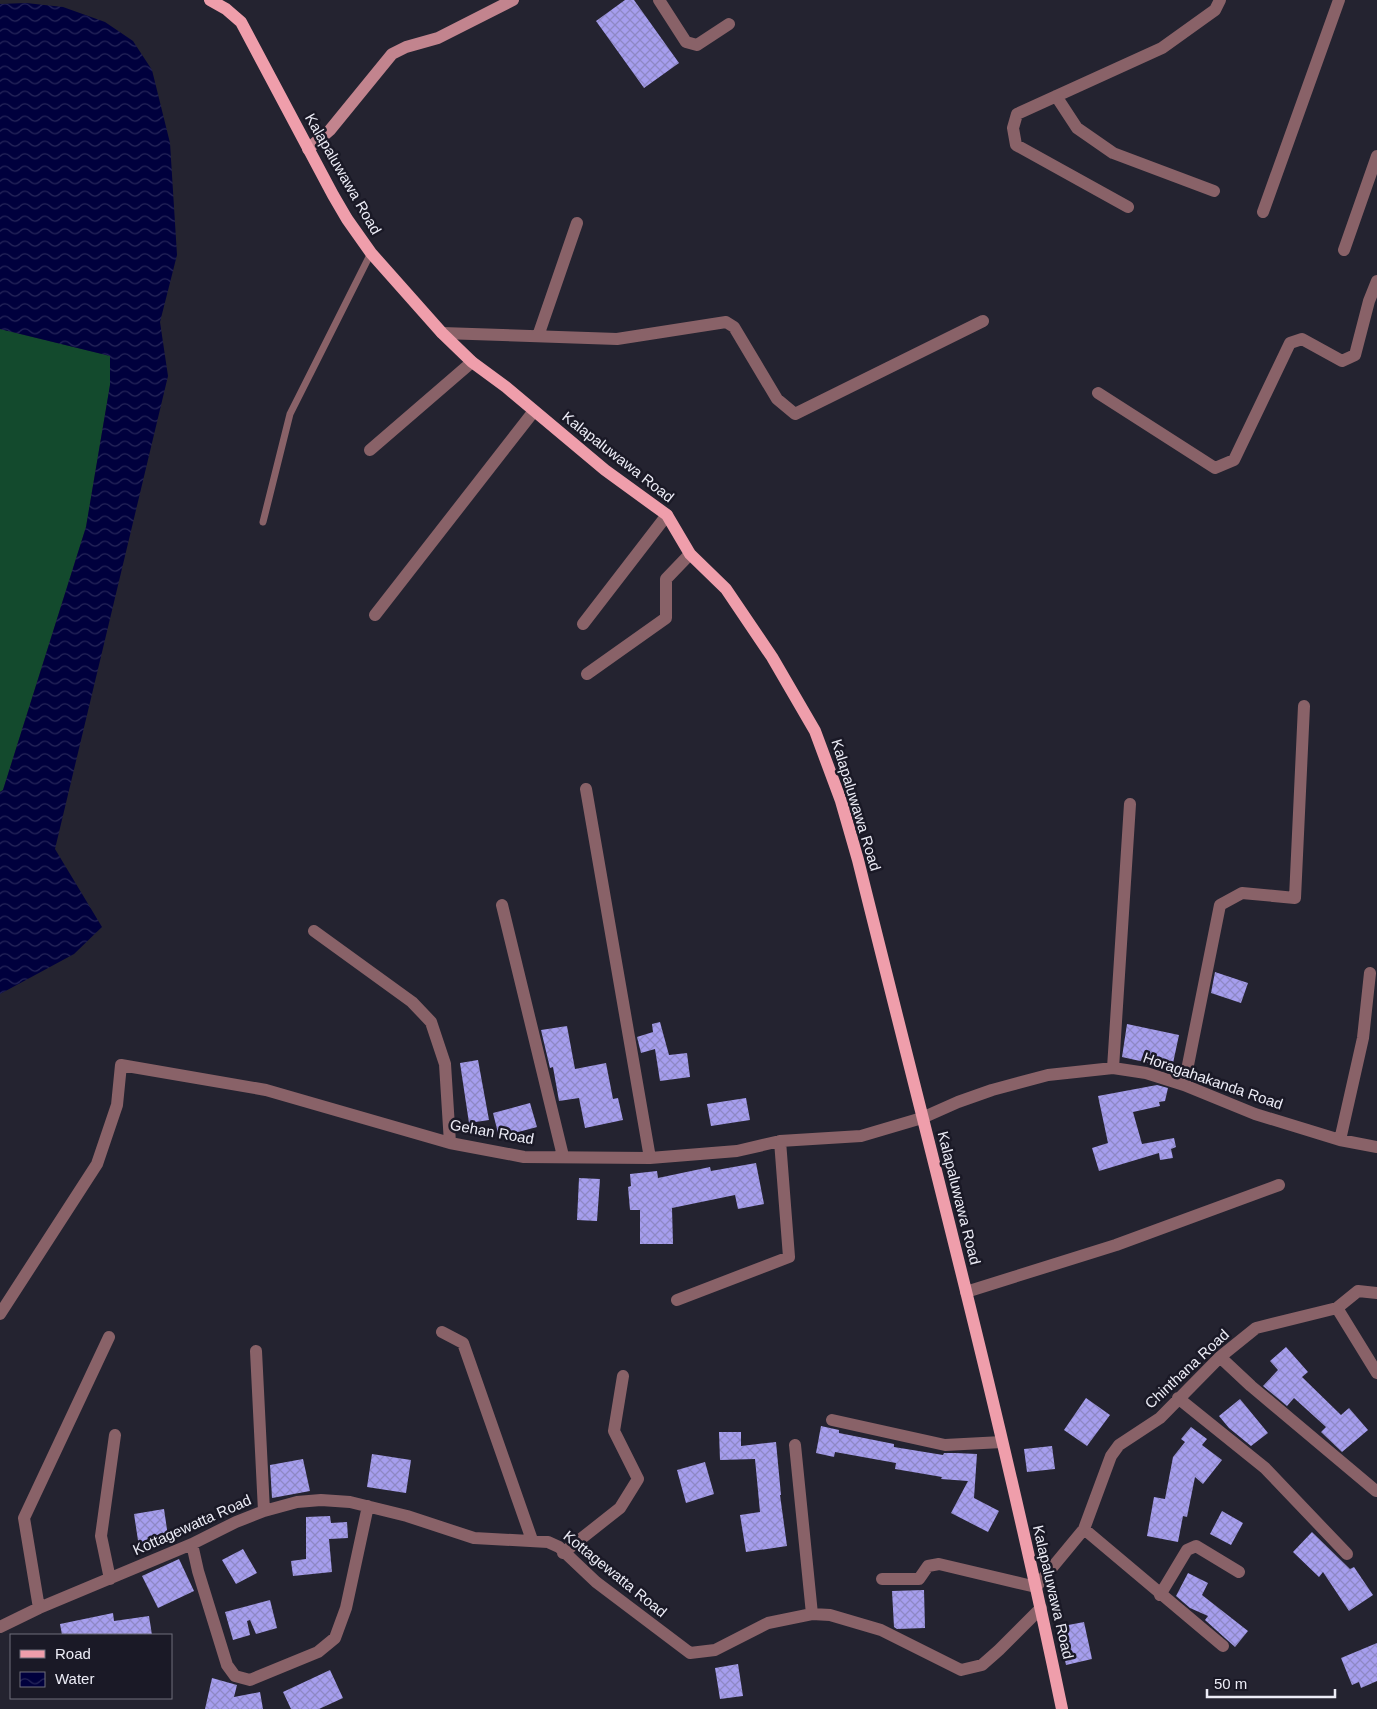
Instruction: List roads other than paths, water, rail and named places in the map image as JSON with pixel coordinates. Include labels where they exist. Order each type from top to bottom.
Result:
[{"type":"main road","name":"Kalapaluwawa Road","points":[[210,0],[226,9],[241,22],[347,219],[371,253],[442,333],[472,362],[605,470],[667,515],[690,554],[726,589],[772,657],[816,731],[841,801],[858,860],[966,1292],[1036,1586],[1062,1709]]},
{"type":"street","points":[[308,149],[330,130],[392,54],[406,47],[438,38],[513,0]]},
{"type":"street","points":[[659,0],[686,42],[697,45],[728,24]]},
{"type":"street","points":[[1128,207],[1016,145],[1013,128],[1017,114],[1162,48],[1214,10],[1220,0]]},
{"type":"street","points":[[1263,212],[1339,0]]},
{"type":"street","points":[[1056,96],[1077,128],[1113,153],[1214,191]]},
{"type":"street","points":[[1344,250],[1377,156]]},
{"type":"street","points":[[538,336],[576,223]]},
{"type":"street","points":[[1098,393],[1215,468],[1234,460],[1290,343],[1302,340],[1342,361],[1355,356],[1369,301],[1377,281]]},
{"type":"street","points":[[442,333],[617,339],[726,322],[734,328],[777,399],[795,414],[984,321]]},
{"type":"street","points":[[370,450],[472,362]]},
{"type":"street","points":[[375,615],[534,411]]},
{"type":"street","points":[[583,624],[667,515]]},
{"type":"street","points":[[588,674],[666,618],[666,579],[690,554]]},
{"type":"street","points":[[1184,1085],[1220,904],[1242,894],[1295,898],[1304,706]]},
{"type":"street","points":[[586,789],[650,1158]]},
{"type":"street","points":[[1113,1068],[1130,804]]},
{"type":"street","points":[[502,904],[563,1156]]},
{"type":"street","points":[[314,931],[412,1002],[431,1022],[445,1064],[450,1143]]},
{"type":"street","points":[[1340,1140],[1363,1038],[1370,973]]},
{"type":"street","name":"Gehan Road","points":[[0,1314],[97,1164],[117,1105],[121,1065],[266,1090],[450,1143],[524,1157],[650,1158],[737,1151],[780,1141],[861,1136],[922,1118]]},
{"type":"street","name":"Horagahakanda Road","points":[[922,1118],[958,1102],[1048,1074],[1113,1068],[1146,1073],[1184,1085],[1255,1114],[1340,1140],[1377,1148]]},
{"type":"street","points":[[677,1300],[788,1257],[780,1141]]},
{"type":"street","points":[[966,1292],[1116,1245],[1279,1185]]},
{"type":"street","name":"Chinthana Road","points":[[1036,1586],[1084,1529],[1111,1456],[1119,1445],[1160,1418],[1220,1357],[1256,1328],[1337,1308],[1358,1291],[1377,1293]]},
{"type":"street","points":[[1337,1308],[1377,1373]]},
{"type":"street","points":[[442,1332],[463,1343],[532,1540]]},
{"type":"street","points":[[39,1608],[24,1518],[109,1337]]},
{"type":"street","points":[[256,1351],[264,1511]]},
{"type":"street","points":[[1220,1357],[1251,1386],[1376,1492]]},
{"type":"street","points":[[563,1553],[620,1508],[638,1479],[614,1431],[624,1376]]},
{"type":"street","points":[[1178,1398],[1265,1468],[1347,1554]]},
{"type":"street","points":[[832,1420],[945,1445],[1002,1442]]},
{"type":"street","points":[[110,1579],[101,1536],[115,1435]]},
{"type":"street","points":[[795,1445],[812,1614]]},
{"type":"street","name":"Kottagewatta Road","points":[[0,1627],[39,1608],[192,1544],[236,1522],[264,1511],[297,1502],[321,1500],[350,1502],[368,1506],[407,1516],[474,1538],[548,1542],[558,1547],[596,1582],[690,1653],[715,1650],[768,1623],[812,1614],[830,1615],[881,1630],[961,1670],[982,1665],[1041,1608]]},
{"type":"street","points":[[192,1544],[198,1571],[227,1665],[235,1676],[250,1680],[318,1652],[336,1638],[346,1608],[368,1506]]},
{"type":"street","points":[[1084,1529],[1160,1596],[1223,1646]]},
{"type":"street","points":[[1160,1596],[1187,1550],[1196,1546],[1238,1572]]},
{"type":"street","points":[[882,1579],[919,1579],[928,1566],[939,1564],[1036,1586]]},
{"type":"lane","points":[[263,522],[290,414],[371,253]]},
{"type":"water","points":[[26,3],[63,7],[105,22],[133,41],[152,70],[170,143],[177,255],[160,322],[168,376],[55,849],[102,927],[74,954],[0,994],[0,792],[3,790],[86,527],[110,385],[110,356],[0,329],[0,4]]}]
